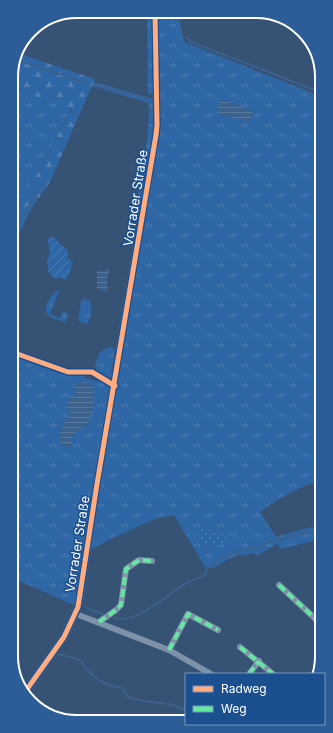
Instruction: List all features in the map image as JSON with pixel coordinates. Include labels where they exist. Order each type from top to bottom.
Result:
[{"type":"street","name":"Vorrader Straße","points":[[28,688],[64,637],[78,607],[156,135],[155,18]]},
{"type":"street","points":[[18,354],[68,372],[92,372],[115,386]]},
{"type":"street","points":[[99,622],[121,605],[126,569],[139,560],[152,561]]},
{"type":"street","points":[[279,585],[315,618]]},
{"type":"street","points":[[76,614],[169,650],[209,673]]},
{"type":"street","points":[[169,650],[188,614],[218,630]]},
{"type":"street","points":[[240,647],[272,673]]},
{"type":"street","points":[[250,673],[259,662]]},
{"type":"green space","points":[[147,18],[179,18],[184,42],[315,94],[315,482],[281,498],[260,512],[276,537],[315,527],[315,540],[281,549],[277,544],[258,555],[253,553],[241,556],[239,554],[212,568],[205,567],[174,515],[157,518],[90,549],[78,607],[18,580],[18,356],[85,374],[85,378],[97,382],[100,379],[111,385],[141,210],[135,208],[145,156],[149,103],[92,86],[94,82],[154,99],[154,95],[148,93]],"holes":[[[85,382],[92,384],[88,425],[78,430],[72,436],[72,447],[60,443],[62,432],[69,417],[78,383]]]},
{"type":"green space","points":[[23,55],[95,79],[50,182],[31,209],[18,236],[18,209],[72,109],[18,90],[18,74]]},
{"type":"green space","points":[[18,90],[72,108],[18,209]]},
{"type":"green space","points":[[49,237],[54,237],[67,249],[68,259],[73,262],[66,280],[61,277],[56,279],[49,274],[47,261],[50,252],[48,242]]},
{"type":"green space","points":[[60,289],[50,314],[60,318],[63,311],[68,316],[64,322],[50,317],[46,309],[48,301]]},
{"type":"green space","points":[[83,299],[89,300],[91,306],[91,316],[87,324],[78,321],[81,302]]},
{"type":"green space","points":[[109,347],[115,349],[110,379],[99,373],[95,364],[100,352]]},
{"type":"green space","points":[[199,529],[233,533],[229,542],[215,546],[201,541],[198,535]]},
{"type":"shaded area","points":[[221,99],[252,111],[253,113],[249,122],[219,114],[217,110]]},
{"type":"shaded area","points":[[108,268],[110,270],[107,278],[107,292],[97,289],[97,272],[98,270],[104,271]]},
{"type":"shaded area","points":[[85,382],[92,384],[93,389],[94,399],[91,415],[88,425],[78,430],[72,436],[72,447],[67,447],[60,443],[60,432],[71,411],[66,408],[70,397],[76,395],[73,387],[78,383]]},
{"type":"waterway","points":[[186,37],[191,42],[315,90]]},
{"type":"waterway","points":[[20,61],[87,83]]},
{"type":"waterway","points":[[94,85],[147,98]]},
{"type":"waterway","points":[[18,225],[25,211],[44,184]]},
{"type":"waterway","points":[[114,618],[123,619],[142,613],[185,584],[205,575],[207,568],[217,560],[246,548],[258,549],[266,543],[315,531]]},
{"type":"waterway","points":[[87,608],[103,614]]},
{"type":"waterway","points":[[59,654],[80,660],[89,672],[100,681],[111,686],[120,687],[128,697],[142,701],[165,703],[185,710]]},
{"type":"marked path","points":[[99,622],[121,605],[126,569],[139,560],[152,561]]},
{"type":"marked path","points":[[279,585],[315,618]]},
{"type":"marked path","points":[[169,650],[188,614],[218,630]]},
{"type":"marked path","points":[[240,647],[272,673]]},
{"type":"marked path","points":[[250,673],[259,661]]},
{"type":"cycle path","points":[[28,688],[64,637],[78,607],[97,484],[156,135],[155,18]]},
{"type":"cycle path","points":[[18,354],[68,372],[92,372],[115,386]]}]
